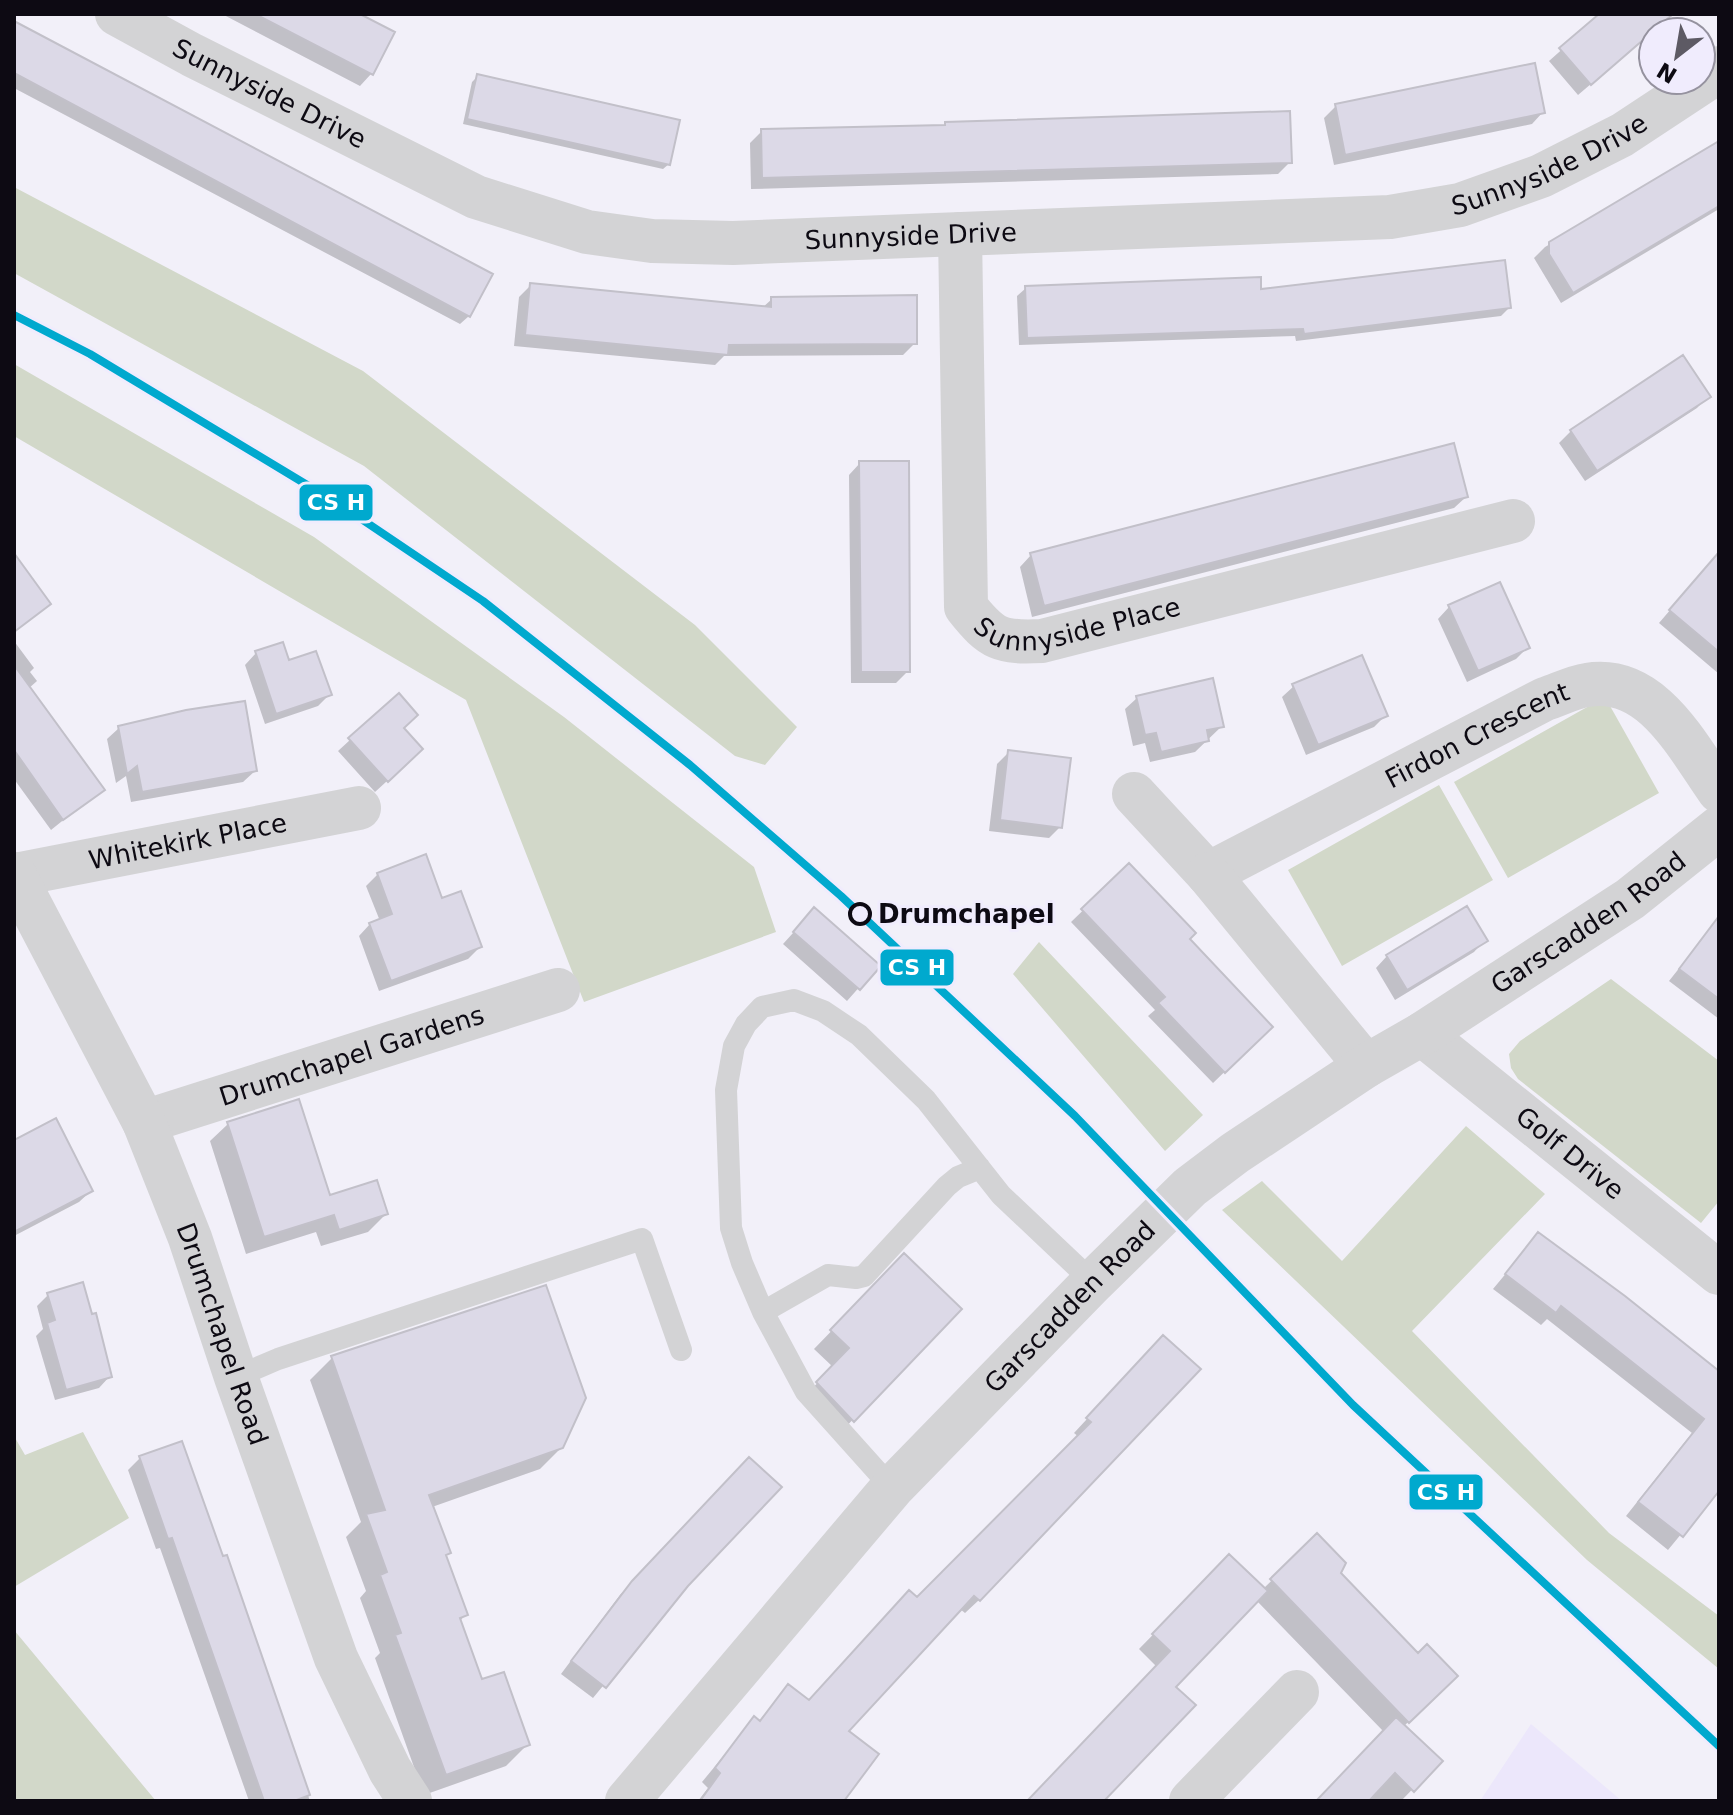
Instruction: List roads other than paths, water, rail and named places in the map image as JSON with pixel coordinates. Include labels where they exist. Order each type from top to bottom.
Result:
[{"type":"street","name":"Sunnyside Drive","points":[[117,14],[192,55],[476,197],[587,232],[652,241],[733,243],[1390,217],[1460,205],[1541,176],[1622,135],[1719,68]]},
{"type":"street","name":"Sunnyside Place","points":[[960,234],[966,607],[982,627],[1009,642],[1042,641],[1513,521]]},
{"type":"street","name":"Firdon Crescent","points":[[1208,874],[1545,699],[1586,685],[1620,686],[1642,696],[1667,718],[1719,791]]},
{"type":"street","points":[[1134,794],[1208,874],[1366,1066]]},
{"type":"street","name":"Whitekirk Place","points":[[14,874],[359,808]]},
{"type":"street","name":"Garscadden Road","points":[[627,1801],[892,1488],[1190,1187],[1235,1153],[1366,1066],[1422,1034],[1630,899],[1719,828]]},
{"type":"street","name":"Drumchapel Road","points":[[14,874],[144,1122],[190,1238],[336,1658],[390,1770],[410,1801]]},
{"type":"street","name":"Drumchapel Gardens","points":[[144,1122],[558,990]]},
{"type":"street","name":"Golf Drive","points":[[1422,1034],[1719,1273]]},
{"type":"street","points":[[1191,1801],[1297,1692]]},
{"type":"lane","points":[[892,1488],[806,1392],[763,1312],[731,1228],[726,1090],[734,1046],[746,1024],[762,1007],[794,1000],[823,1011],[859,1035],[926,1100],[1001,1195],[1093,1282]]},
{"type":"lane","points":[[763,1312],[828,1275],[864,1276],[947,1186],[958,1177],[980,1168]]},
{"type":"lane","points":[[236,1377],[278,1359],[642,1239],[681,1350]]},
{"type":"place","name":"Drumchapel","points":[[860,914]]}]
